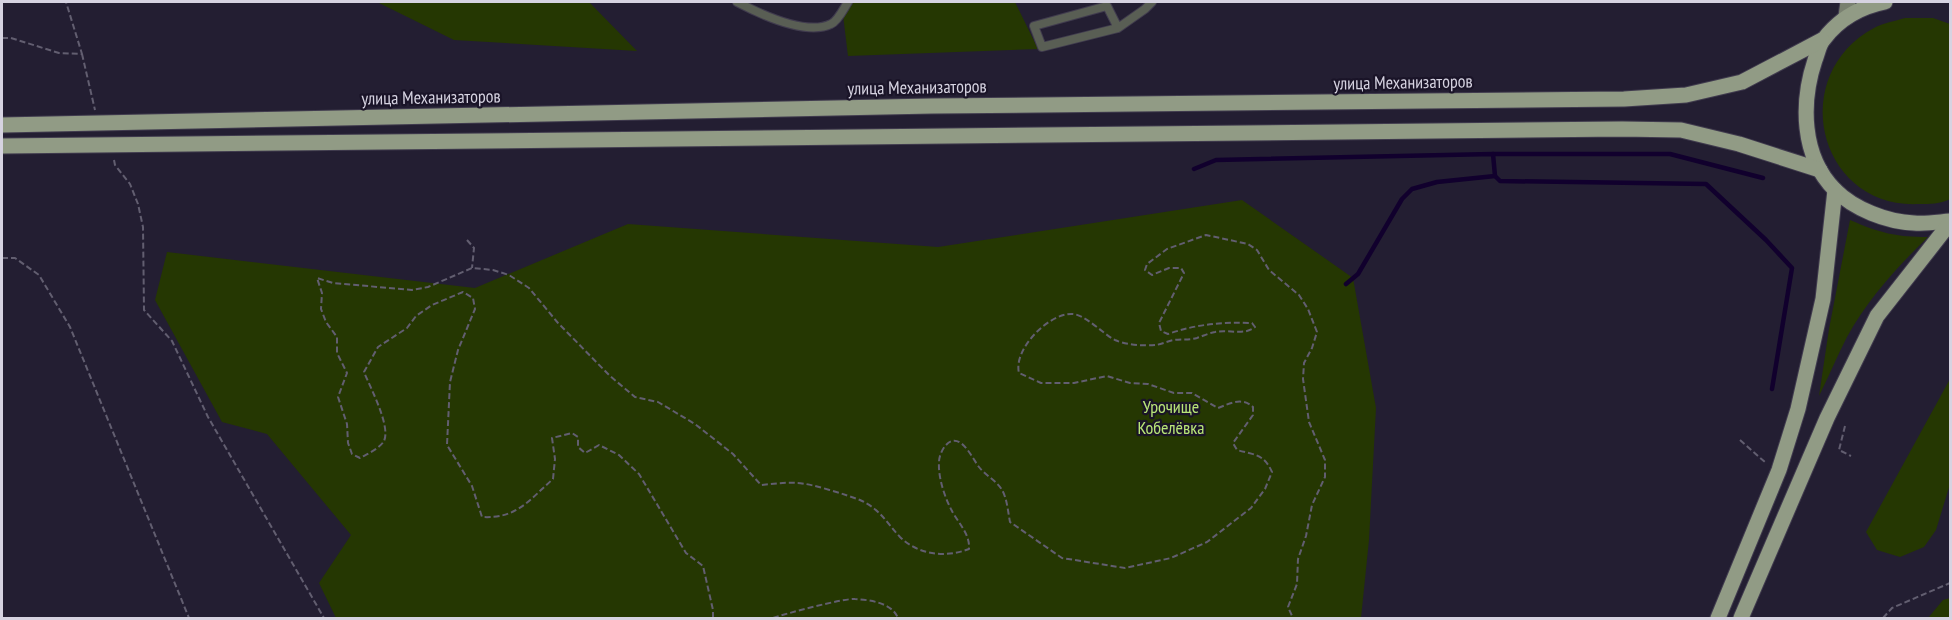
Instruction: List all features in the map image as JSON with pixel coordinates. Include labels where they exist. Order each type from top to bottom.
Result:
[{"type":"main road","points":[[1885,2],[1847,9],[1822,40],[1810,77],[1805,108],[1809,143],[1820,170],[1834,190],[1862,209],[1890,219],[1913,223],[1950,222]]},
{"type":"main road","name":"улица Механизаторов","points":[[2,125],[932,106],[1624,99],[1686,95],[1742,82],[1822,40]]},
{"type":"main road","points":[[2,146],[1622,129],[1681,130],[1739,144],[1820,170]]},
{"type":"main road","points":[[1718,618],[1779,470],[1798,409],[1823,299],[1834,190]]},
{"type":"main road","points":[[1741,618],[1827,418],[1877,316],[1950,222]]},
{"type":"lane","points":[[737,2],[787,23],[818,28],[834,23],[848,2]]},
{"type":"lane","points":[[1118,28],[1107,6],[1034,26],[1042,47],[1118,28],[1152,2]]},
{"type":"path","points":[[66,2],[100,124]]},
{"type":"path","points":[[2,38],[11,38],[58,53],[82,54]]},
{"type":"path","points":[[109,145],[115,165],[130,184],[138,204],[144,251],[144,310],[172,341],[208,417],[324,618]]},
{"type":"path","points":[[713,618],[703,566],[686,553],[639,474],[619,455],[599,445],[585,453],[578,447],[578,437],[572,433],[552,438],[555,459],[553,479],[516,511],[497,518],[482,517],[472,486],[447,444],[450,382],[458,350],[475,309],[473,298],[463,292],[432,305],[417,316],[407,328],[378,347],[364,372],[386,427],[384,441],[360,458],[352,454],[348,443],[347,424],[338,397],[347,373],[337,352],[337,337],[326,322],[321,309],[322,293],[317,278],[333,283],[412,290],[428,287],[472,268],[509,274],[529,288],[558,323],[634,397],[658,402],[695,424],[733,454],[760,485],[800,483],[860,501],[880,513],[901,538],[921,551],[938,554],[961,552],[969,549],[969,541],[944,491],[938,461],[944,446],[950,442],[958,442],[965,446],[979,467],[1002,490],[1010,522],[1062,558],[1125,568],[1171,558],[1207,542],[1251,508],[1265,489],[1272,472],[1268,461],[1261,456],[1237,450],[1233,443],[1253,415],[1253,406],[1247,401],[1239,401],[1218,408],[1192,393],[1174,393],[1148,384],[1130,383],[1107,376],[1074,382],[1041,383],[1019,373],[1017,365],[1027,343],[1050,320],[1064,314],[1076,314],[1116,340],[1131,344],[1156,345],[1172,340],[1195,339],[1217,332],[1250,332],[1255,327],[1252,323],[1221,322],[1189,327],[1168,334],[1161,331],[1159,322],[1184,273],[1180,268],[1169,268],[1152,275],[1145,270],[1148,264],[1167,249],[1206,235],[1248,244],[1257,250],[1269,270],[1299,295],[1308,309],[1317,332],[1304,363],[1303,380],[1309,422],[1325,460],[1325,477],[1312,505],[1306,537],[1298,559],[1297,584],[1288,607],[1293,618]]},
{"type":"path","points":[[467,240],[474,248],[472,268]]},
{"type":"path","points":[[2,258],[15,258],[39,275],[70,327],[189,618]]},
{"type":"path","points":[[1845,426],[1839,450],[1851,456]]},
{"type":"path","points":[[1740,440],[1762,461],[1779,470]]},
{"type":"path","points":[[1883,618],[1892,608],[1950,583]]},
{"type":"path","points":[[773,618],[853,598],[888,605],[896,611],[898,618]]},
{"type":"green space","points":[[377,2],[589,2],[637,51],[454,40]]},
{"type":"green space","points":[[851,2],[1015,2],[1038,49],[848,56],[843,15]]},
{"type":"green space","points":[[1905,18],[1933,18],[1950,24],[1950,199],[1939,203],[1919,204],[1884,200],[1857,185],[1837,163],[1826,136],[1823,106],[1830,76],[1847,49],[1874,28]]},
{"type":"green space","name":"Урочище Кобелёвка","points":[[1242,200],[1353,278],[1376,408],[1369,540],[1361,618],[336,618],[319,583],[351,535],[267,434],[222,422],[155,300],[167,252],[475,288],[628,224],[938,247]]},
{"type":"green space","points":[[1850,220],[1888,233],[1928,237],[1894,272],[1864,310],[1847,337],[1819,396],[1829,329]]},
{"type":"green space","points":[[1950,379],[1950,484],[1936,530],[1924,547],[1900,557],[1877,550],[1866,532]]},
{"type":"green space","points":[[1950,598],[1950,618],[1928,618],[1943,600]]},
{"type":"waterway","points":[[1493,154],[1670,154],[1763,178]]},
{"type":"waterway","points":[[1194,169],[1216,160],[1493,154],[1495,176],[1500,181],[1706,184],[1766,240],[1792,268],[1772,389]]},
{"type":"waterway","points":[[1346,284],[1358,274],[1402,199],[1412,189],[1437,182],[1495,176]]}]
